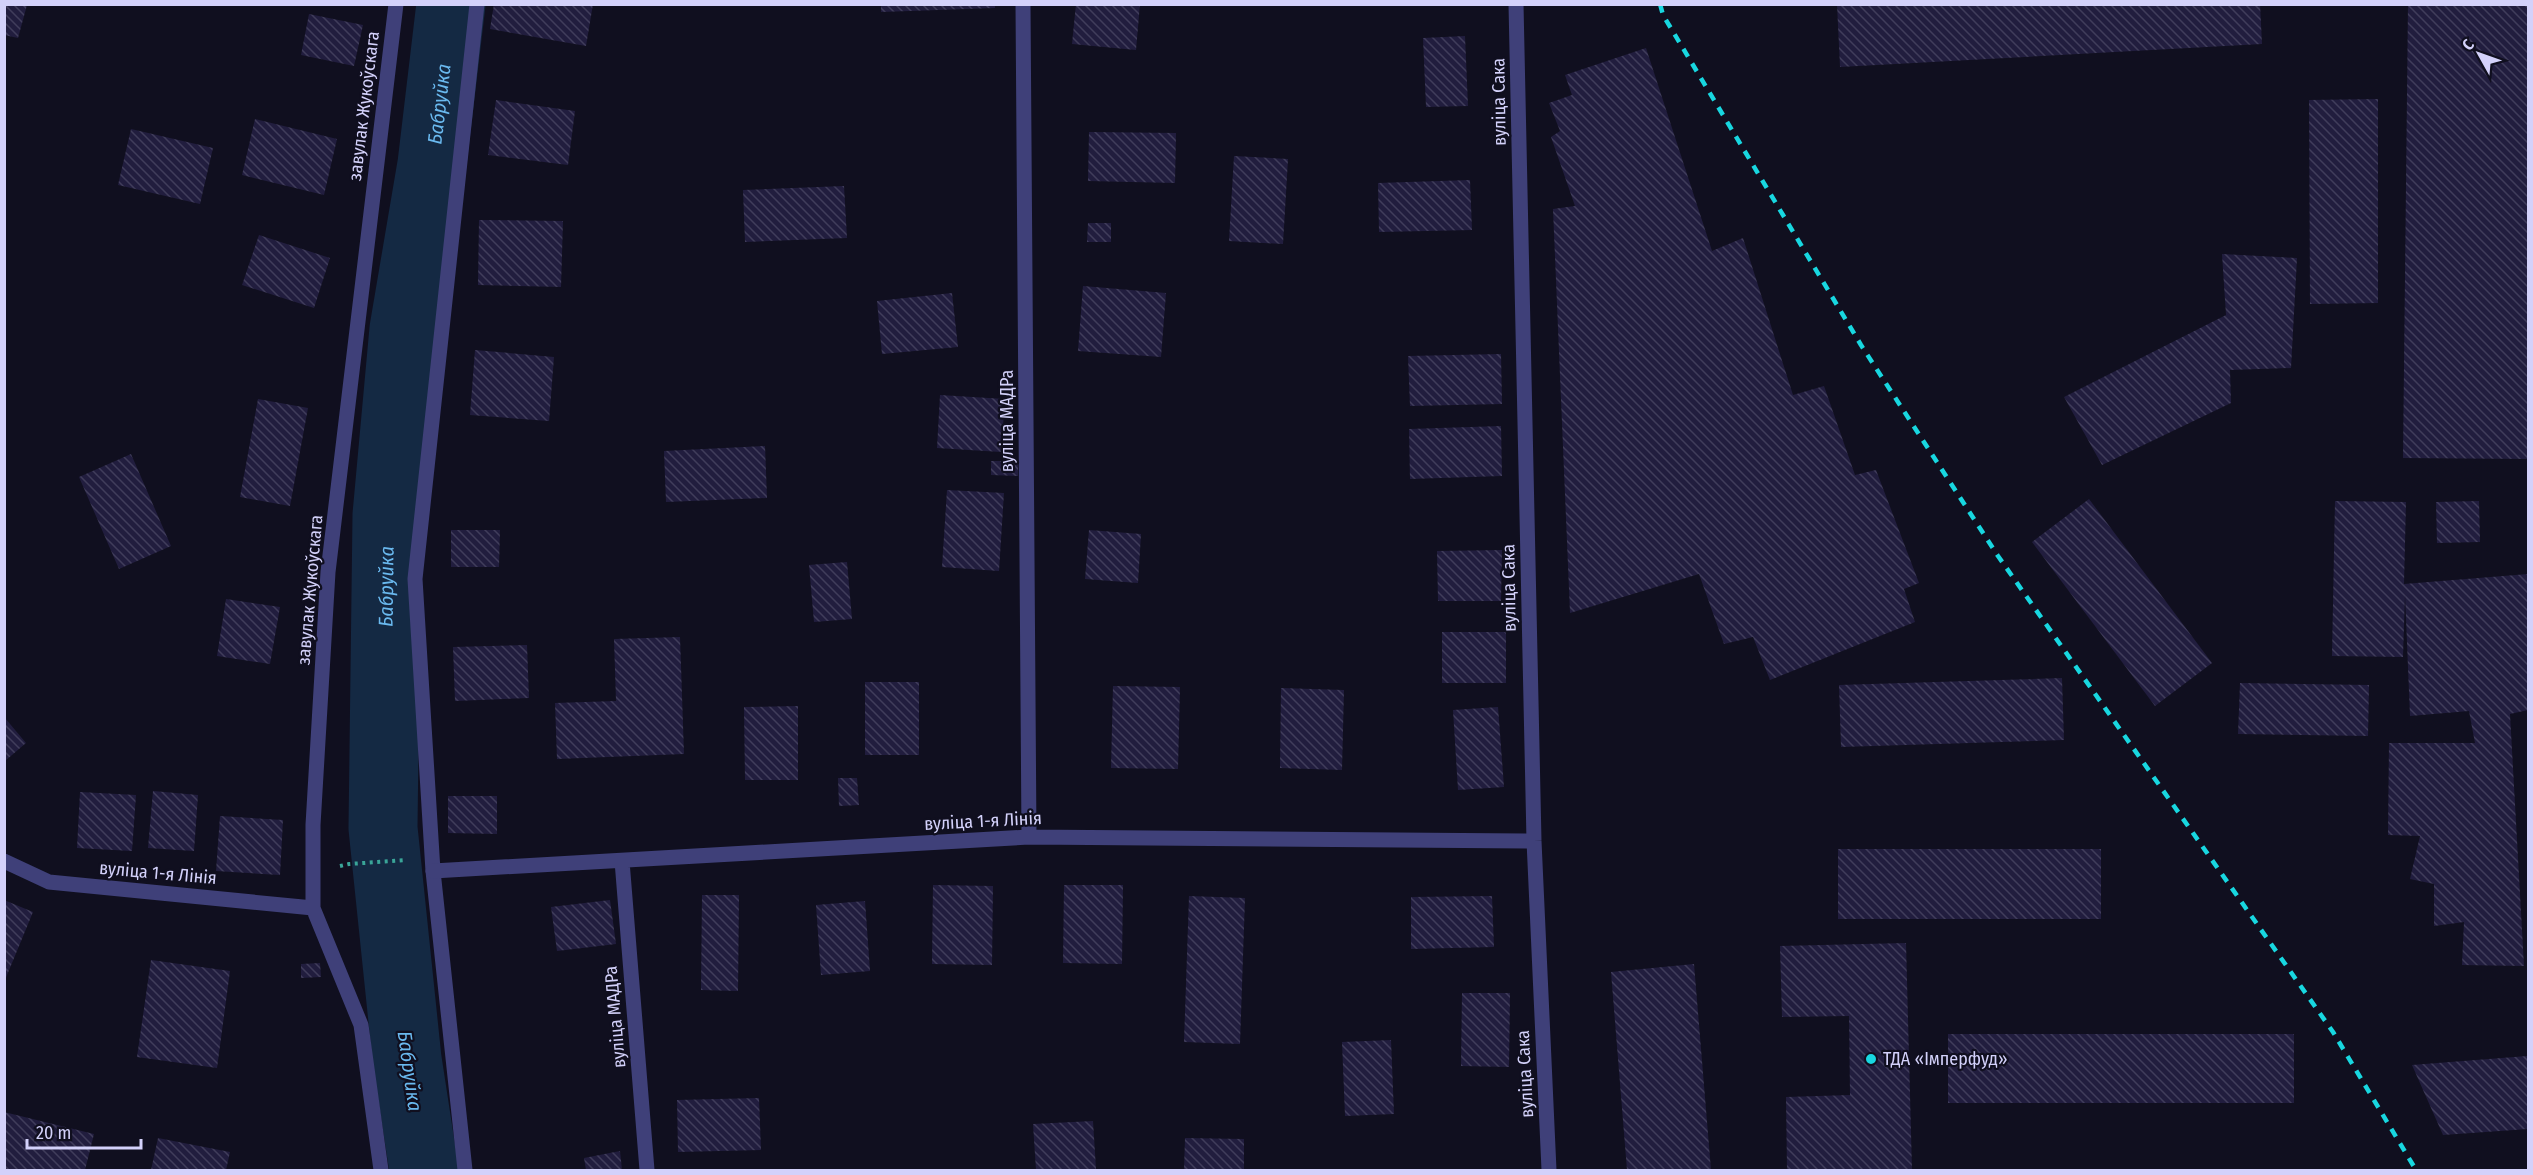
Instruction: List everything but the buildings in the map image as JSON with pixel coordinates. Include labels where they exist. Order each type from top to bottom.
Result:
[{"type":"street","name":"завулак Жукоўскага","points":[[381,1170],[361,1025],[313,908],[313,825],[328,572],[396,4]]},
{"type":"street","points":[[465,1170],[434,871],[415,579],[477,4]]},
{"type":"street","name":"вуліца МАДРа","points":[[1023,4],[1029,837]]},
{"type":"street","name":"вуліца Сака","points":[[1516,4],[1534,841],[1549,1170]]},
{"type":"street","name":"вуліца 1-я Лінія","points":[[434,871],[1029,837],[1534,841]]},
{"type":"street","name":"вуліца 1-я Лінія","points":[[4,861],[49,882],[313,908]]},
{"type":"street","name":"вуліца МАДРа","points":[[622,861],[646,1170]]},
{"type":"path","points":[[352,864],[411,860]]},
{"type":"waterway","name":"Бабруйка","points":[[424,1170],[407,1059],[383,828],[387,515],[404,329],[432,164],[451,4]]},
{"type":"railway","points":[[1660,4],[1663,15],[1861,345],[1998,556],[2333,1032],[2416,1170]]},
{"type":"place","name":"ТДА «Імперфуд»","points":[[1871,1059]]}]
